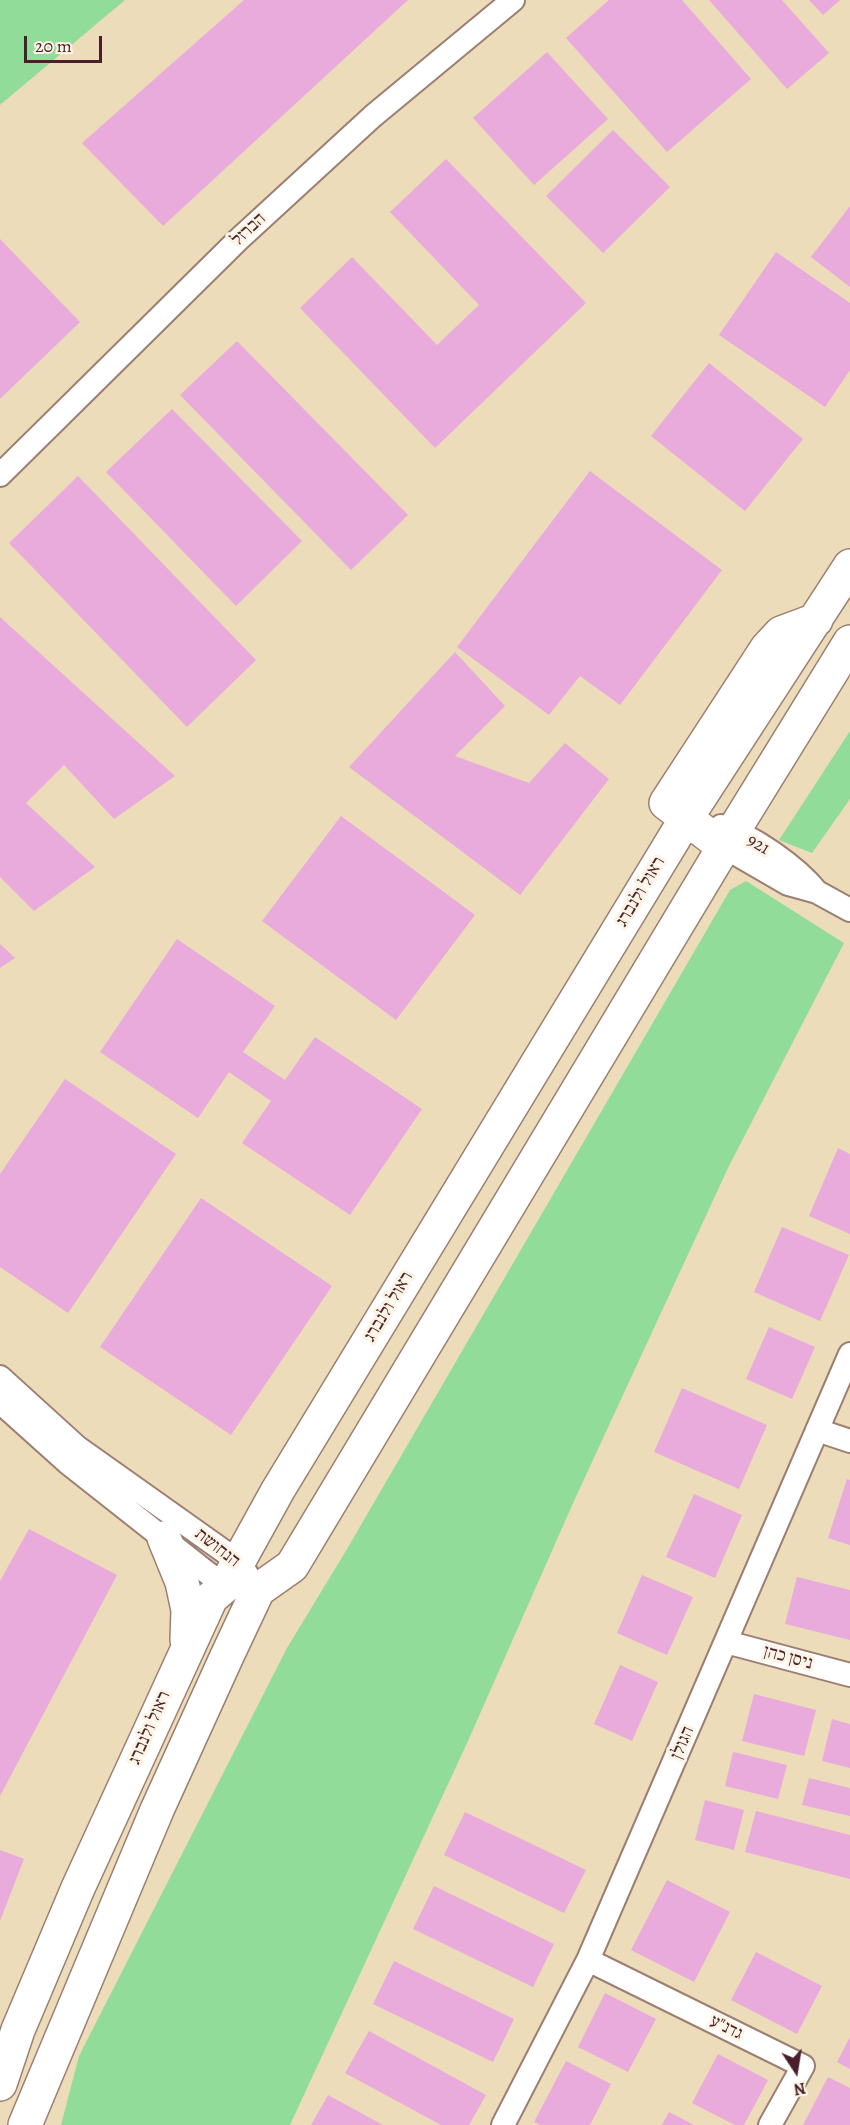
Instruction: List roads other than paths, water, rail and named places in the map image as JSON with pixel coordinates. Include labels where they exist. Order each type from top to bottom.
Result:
[{"type":"street","name":"הברזל","points":[[0,475],[238,240],[373,116],[513,0]]},
{"type":"street","points":[[729,839],[666,803],[767,648],[781,633],[816,620],[850,566]]},
{"type":"street","points":[[26,2125],[157,1810],[258,1590],[292,1566],[850,642]]},
{"type":"street","name":"ראול ולנברג","points":[[0,2084],[18,2030],[78,1888],[186,1648],[211,1598],[232,1574],[284,1480],[687,817]]},
{"type":"street","name":"921","points":[[729,839],[788,884],[817,892],[850,910]]},
{"type":"street","name":"הגולן","points":[[503,2125],[588,1960],[850,1354]]},
{"type":"street","name":"הנחושת","points":[[0,1377],[77,1446],[232,1574]]},
{"type":"street","name":"הנחושת","points":[[0,1402],[68,1463],[164,1538],[258,1590]]},
{"type":"street","points":[[817,1431],[850,1441]]},
{"type":"street","points":[[164,1538],[182,1582],[188,1610],[186,1648]]},
{"type":"street","name":"ניסן כהן","points":[[726,1642],[850,1675]]},
{"type":"street","name":"גדנ\"ע","points":[[588,1960],[803,2066],[771,2125]]}]
